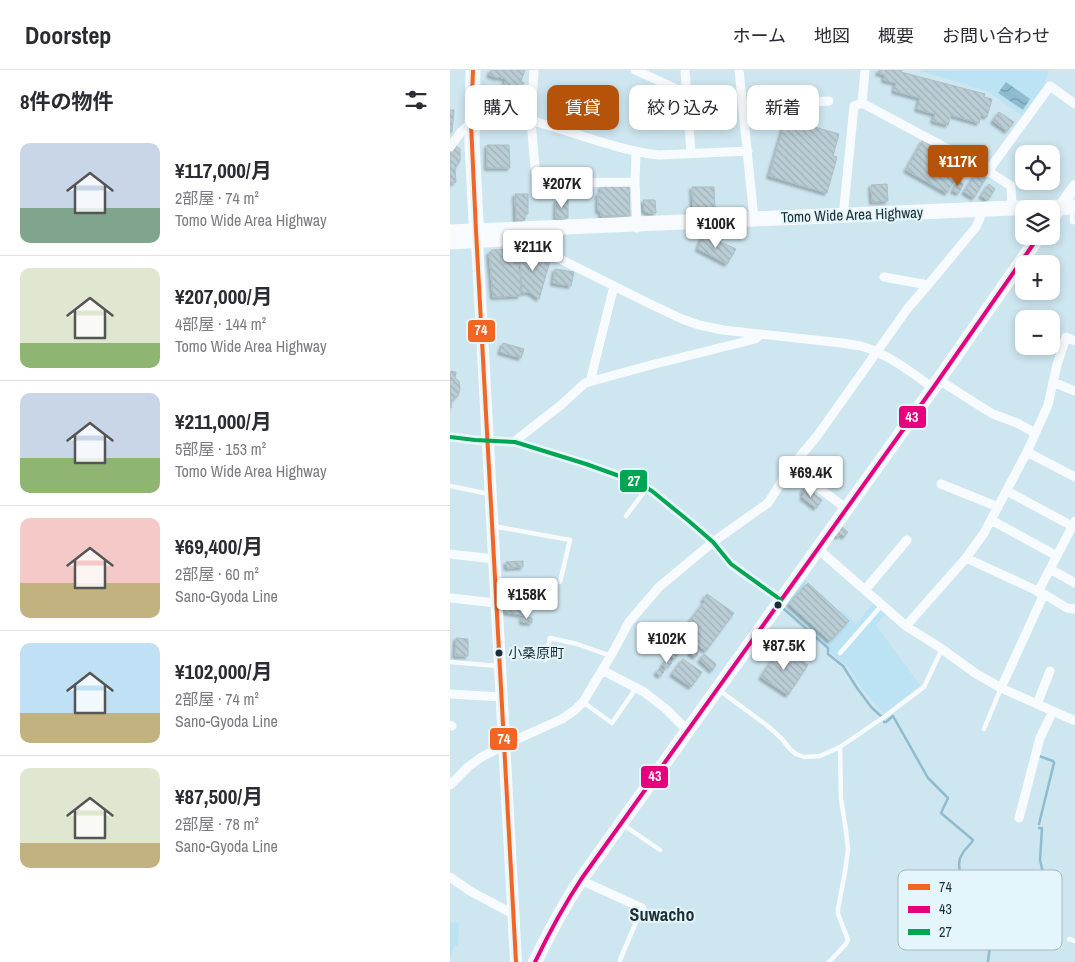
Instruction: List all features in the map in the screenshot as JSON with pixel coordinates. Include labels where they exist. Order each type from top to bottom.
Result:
[{"type":"highway","points":[[472,85],[473,70]]},
{"type":"highway","points":[[472,130],[476,236]]},
{"type":"highway","name":"Tomo Wide Area Highway","points":[[450,232],[476,236],[548,236],[754,219],[844,215],[1015,212]]},
{"type":"highway","name":"Tomo Wide Area Highway","points":[[450,242],[476,236],[637,228],[980,218],[1015,212]]},
{"type":"main road","points":[[535,962],[548,934],[582,878],[847,509],[1033,245]]},
{"type":"street","points":[[533,85],[534,70]]},
{"type":"street","points":[[634,70],[668,85]]},
{"type":"street","points":[[684,70],[685,85]]},
{"type":"street","points":[[739,70],[754,219]]},
{"type":"street","points":[[862,103],[865,70]]},
{"type":"street","points":[[988,172],[1050,86],[1075,104]]},
{"type":"street","points":[[743,106],[829,102]]},
{"type":"street","points":[[844,215],[854,106],[862,103],[948,148],[1011,186],[1015,201]]},
{"type":"street","points":[[537,123],[636,152],[659,155],[748,152]]},
{"type":"street","points":[[450,147],[465,126]]},
{"type":"street","points":[[532,130],[536,178],[538,182],[635,182]]},
{"type":"street","points":[[689,130],[691,153]]},
{"type":"street","points":[[636,152],[637,228]]},
{"type":"street","points":[[1064,214],[1075,186]]},
{"type":"street","points":[[450,785],[468,766],[480,758],[504,745],[562,720],[575,710],[611,656],[629,622],[659,587],[713,542],[768,503],[791,468],[817,436],[908,308],[976,226],[980,218]]},
{"type":"street","points":[[476,236],[516,962]]},
{"type":"street","points":[[548,236],[550,249],[558,258],[682,319],[722,330],[860,346],[876,352],[994,414],[1035,433]]},
{"type":"street","points":[[884,277],[928,285]]},
{"type":"street","points":[[590,382],[614,286]]},
{"type":"street","points":[[515,442],[585,383],[755,339],[761,334]]},
{"type":"street","points":[[906,626],[966,558],[984,533],[1027,452],[1048,405],[1066,337],[1075,341]]},
{"type":"street","points":[[1053,382],[1075,391]]},
{"type":"street","points":[[450,437],[515,442],[636,482],[652,491],[713,542],[732,564],[781,600]]},
{"type":"street","points":[[1027,452],[1075,477]]},
{"type":"street","points":[[791,468],[847,509]]},
{"type":"street","points":[[941,484],[998,507]]},
{"type":"street","points":[[1001,688],[1050,569],[1074,524],[1006,491]]},
{"type":"street","points":[[991,520],[1057,556]]},
{"type":"street","points":[[865,590],[907,540]]},
{"type":"street","points":[[818,549],[906,626],[975,673],[1001,688],[1075,721]]},
{"type":"street","points":[[450,554],[494,559]]},
{"type":"street","points":[[966,558],[1041,593],[1067,608],[1075,609]]},
{"type":"street","points":[[1050,569],[1075,583]]},
{"type":"street","points":[[450,598],[496,603]]},
{"type":"street","points":[[602,670],[636,687],[666,709],[688,731]]},
{"type":"street","points":[[1036,704],[1050,671]]},
{"type":"street","points":[[450,694],[502,697]]},
{"type":"street","points":[[1019,818],[1040,738],[1053,711]]},
{"type":"street","points":[[450,877],[470,891],[513,914]]},
{"type":"street","points":[[582,878],[587,883],[642,908]]},
{"type":"lane","points":[[450,486],[490,495]]},
{"type":"lane","points":[[626,516],[647,488]]},
{"type":"lane","points":[[492,526],[570,540],[560,582]]},
{"type":"lane","points":[[840,653],[882,605]]},
{"type":"lane","points":[[545,660],[550,638],[577,644],[611,656]]},
{"type":"lane","points":[[718,689],[769,728],[796,754],[804,757],[820,756],[840,747],[924,687],[942,649]]},
{"type":"lane","points":[[450,662],[500,666]]},
{"type":"lane","points":[[582,702],[612,722],[636,687]]},
{"type":"lane","points":[[984,729],[1001,688]]},
{"type":"lane","points":[[829,962],[848,940],[838,914],[848,849],[841,799],[840,747]]},
{"type":"lane","points":[[621,823],[660,850]]},
{"type":"lane","points":[[620,960],[642,908]]},
{"type":"lane","points":[[1069,939],[1075,941]]},
{"type":"shaded area","points":[[917,70],[1049,70],[1044,85],[1022,116],[987,91]]},
{"type":"shaded area","points":[[803,578],[856,624],[874,603],[888,612],[876,625],[920,685],[884,714],[863,690],[849,668],[830,652],[830,647],[784,604]]},
{"type":"shaded area","points":[[450,922],[459,923],[458,946],[454,945],[450,959]]},
{"type":"water","points":[[1006,82],[1030,99],[1023,110],[998,93]]},
{"type":"building","points":[[491,70],[525,70],[521,81],[524,83],[521,85],[504,85],[506,79],[489,75]]},
{"type":"building","points":[[879,70],[902,70],[901,72],[985,94],[984,97],[992,99],[987,117],[981,115],[979,123],[951,115],[948,125],[933,121],[935,114],[917,109],[920,98],[894,91],[896,83],[884,80],[885,75],[878,73]]},
{"type":"building","points":[[450,110],[454,110],[452,132],[450,131]]},
{"type":"building","points":[[999,112],[1014,122],[1007,131],[993,121]]},
{"type":"building","points":[[819,128],[839,134],[833,156],[837,157],[827,193],[769,176],[783,130],[819,130]]},
{"type":"building","points":[[923,140],[964,163],[947,193],[906,170]]},
{"type":"building","points":[[487,145],[509,145],[510,168],[487,168]]},
{"type":"building","points":[[456,146],[460,149],[460,161],[455,169],[456,182],[450,184],[450,152]]},
{"type":"building","points":[[977,172],[986,178],[974,198],[964,192]]},
{"type":"building","points":[[958,181],[963,184],[959,193],[953,191]]},
{"type":"building","points":[[887,184],[888,201],[872,202],[871,185]]},
{"type":"building","points":[[989,184],[995,189],[988,200],[981,196]]},
{"type":"building","points":[[601,186],[629,186],[630,216],[601,216],[601,211],[598,211],[598,193],[601,193]]},
{"type":"building","points":[[692,187],[714,187],[715,208],[693,209]]},
{"type":"building","points":[[515,194],[528,194],[528,214],[525,214],[525,220],[516,221]]},
{"type":"building","points":[[568,200],[568,218],[556,218],[556,201]]},
{"type":"building","points":[[643,200],[655,200],[656,213],[644,211]]},
{"type":"building","points":[[703,234],[736,249],[727,264],[698,249]]},
{"type":"building","points":[[531,248],[532,253],[544,256],[544,260],[550,261],[539,299],[529,292],[522,293],[520,257],[522,249]]},
{"type":"building","points":[[518,249],[517,262],[521,281],[520,296],[493,297],[489,253],[492,250]]},
{"type":"building","points":[[555,269],[574,272],[571,286],[553,283]]},
{"type":"building","points":[[503,343],[524,349],[521,358],[500,352]]},
{"type":"building","points":[[451,371],[456,372],[455,378],[459,381],[460,388],[458,396],[452,400],[451,408],[450,376]]},
{"type":"building","points":[[805,487],[822,500],[816,508],[802,497]]},
{"type":"building","points":[[841,526],[848,532],[844,537],[841,534],[838,537],[834,534]]},
{"type":"building","points":[[523,561],[523,567],[507,568],[506,562]]},
{"type":"building","points":[[808,583],[849,621],[830,641],[789,604]]},
{"type":"building","points":[[520,587],[532,588],[528,616],[504,612],[505,602],[518,603]]},
{"type":"building","points":[[707,594],[734,613],[706,651],[681,633],[705,601],[703,600]]},
{"type":"building","points":[[522,617],[532,618],[532,623],[522,622]]},
{"type":"building","points":[[456,638],[468,639],[468,656],[455,656]]},
{"type":"building","points":[[683,640],[688,644],[684,649],[679,646]]},
{"type":"building","points":[[781,647],[808,665],[788,695],[761,677]]},
{"type":"building","points":[[694,648],[699,652],[695,657],[690,653]]},
{"type":"building","points":[[674,650],[679,654],[674,659],[670,655]]},
{"type":"building","points":[[704,654],[716,665],[712,671],[700,660]]},
{"type":"building","points":[[667,659],[672,663],[666,668],[662,665]]},
{"type":"building","points":[[683,659],[702,672],[691,687],[672,674]]},
{"type":"building","points":[[660,668],[664,672],[660,676],[656,673]]},
{"type":"waterway","points":[[784,609],[828,648],[828,654],[843,666],[872,708],[881,716]]},
{"type":"waterway","points":[[884,722],[893,716],[928,778],[948,798],[941,813],[973,840],[960,858],[960,870]]},
{"type":"waterway","points":[[1039,756],[1054,763],[1039,824]]},
{"type":"waterway","points":[[1039,828],[1042,828],[1040,860],[1042,870]]},
{"type":"waterway","points":[[988,962],[989,950]]},
{"type":"transit line","name":"74","points":[[473,70],[471,123],[476,231],[516,962]]},
{"type":"transit line","name":"43","points":[[535,962],[557,919],[582,878],[933,388],[1033,245]]},
{"type":"transit line","name":"27","points":[[450,437],[515,442],[636,482],[652,491],[690,522],[713,542],[731,564],[781,600]]},
{"type":"place","name":"小桑原町","points":[[499,653]]},
{"type":"district","name":"Suwacho","points":[[662,915]]}]
